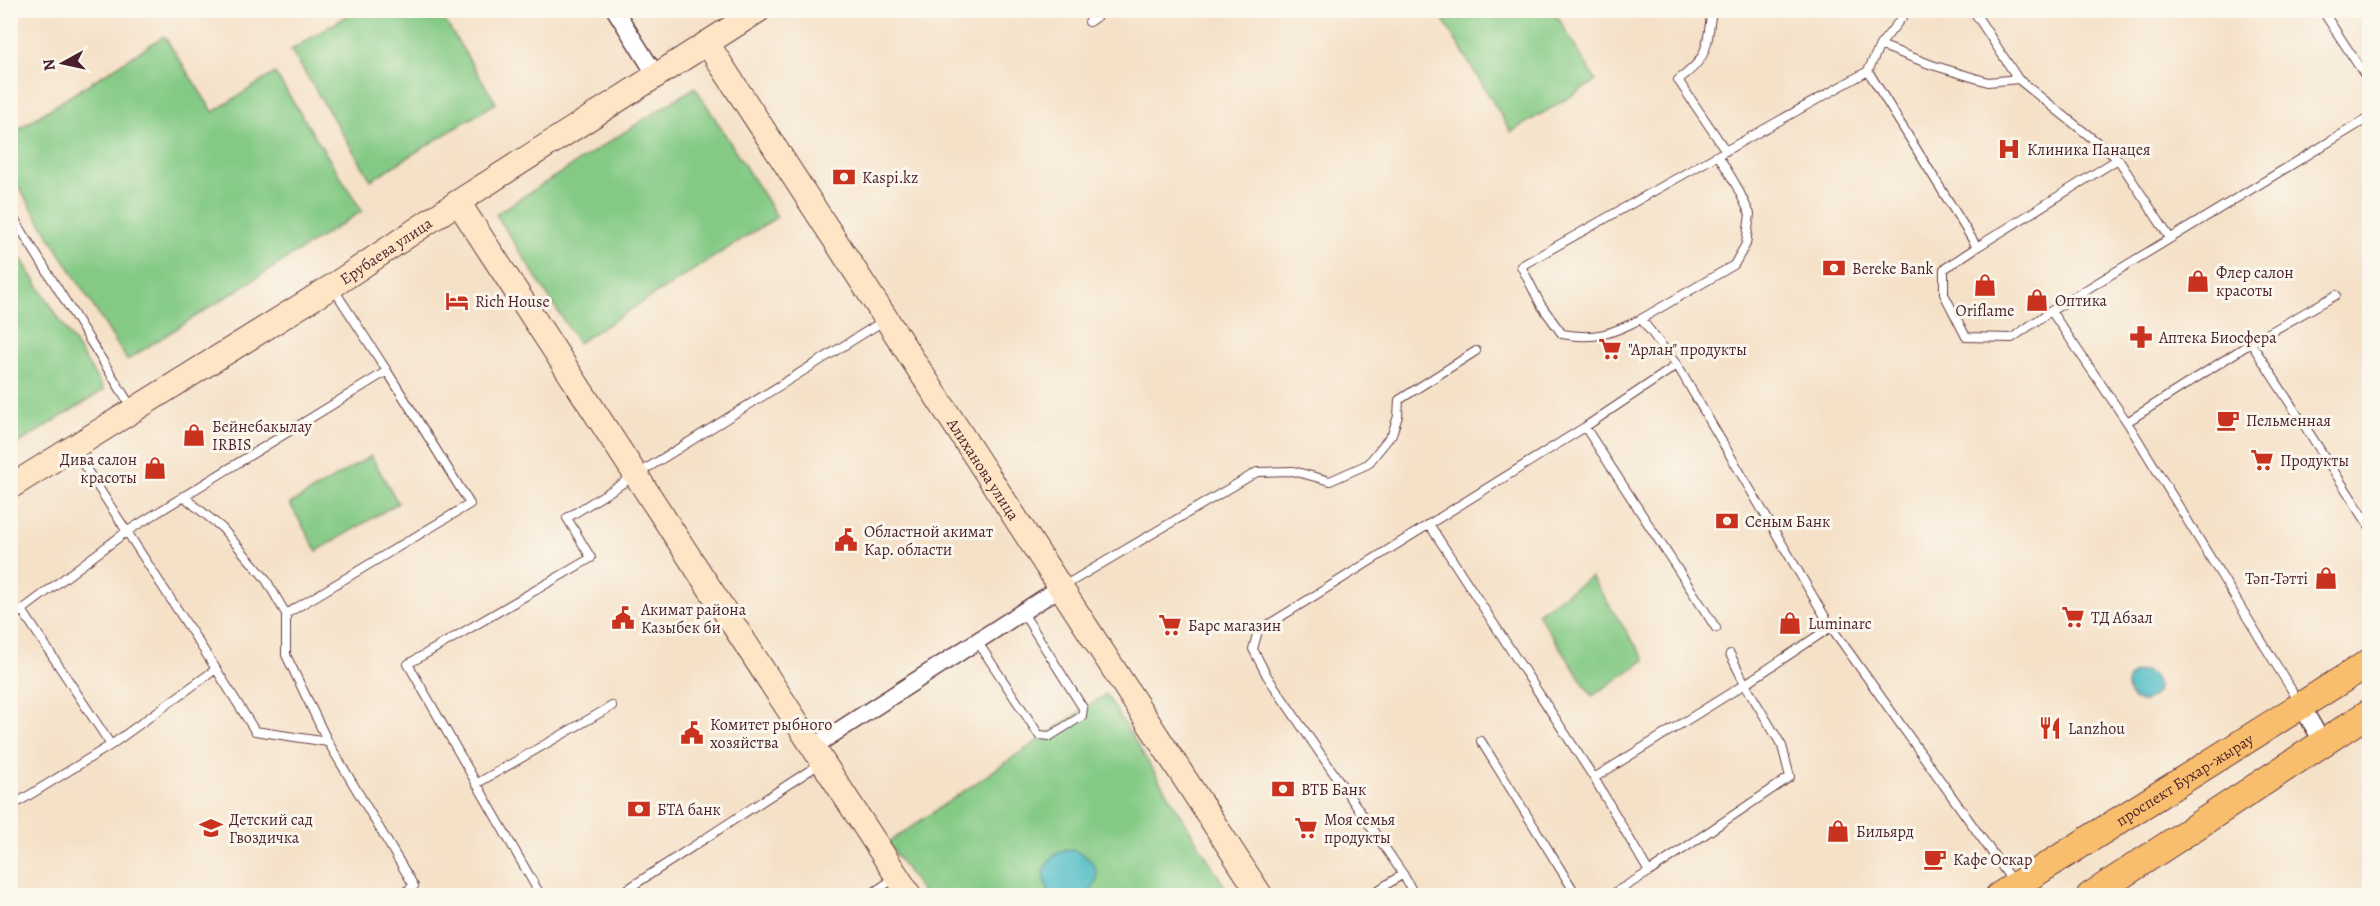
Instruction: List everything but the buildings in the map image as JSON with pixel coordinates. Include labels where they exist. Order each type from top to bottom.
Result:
[{"type":"main road","name":"проспект Бухар-жырау","points":[[2007,890],[2370,662]]},
{"type":"main road","points":[[2102,892],[2370,712]]},
{"type":"street","points":[[615,10],[657,77]]},
{"type":"street","name":"Ерубаева улица","points":[[10,487],[332,287],[458,202],[759,10]]},
{"type":"street","name":"Алиханова улица","points":[[707,43],[1262,896]]},
{"type":"street","points":[[458,202],[904,886]]},
{"type":"street","points":[[818,754],[977,641],[1061,587]]},
{"type":"street","points":[[2301,705],[2323,743]]},
{"type":"lane","points":[[1089,22],[1106,10]]},
{"type":"lane","points":[[1712,10],[1705,54],[1696,67],[1678,80],[1722,153],[1750,214],[1746,244],[1734,266],[1641,319],[1603,335],[1586,338],[1562,334],[1541,305],[1521,266],[1722,153],[1868,71],[1880,45],[1908,10]]},
{"type":"lane","points":[[1973,10],[2018,80],[2118,159],[2170,238]]},
{"type":"lane","points":[[2322,10],[2370,83]]},
{"type":"lane","points":[[1880,45],[1932,65],[1988,82],[2018,80]]},
{"type":"lane","points":[[1868,71],[1977,247]]},
{"type":"lane","points":[[2118,159],[1944,269],[1944,294],[1966,337],[2012,338],[2051,311],[2370,117]]},
{"type":"lane","points":[[12,216],[133,409]]},
{"type":"lane","points":[[286,614],[470,504],[332,287]]},
{"type":"lane","points":[[2127,422],[2251,343],[2336,295]]},
{"type":"lane","points":[[2051,311],[2127,422],[2301,705]]},
{"type":"lane","points":[[540,896],[408,664],[591,558],[567,518],[638,476],[888,318]]},
{"type":"lane","points":[[1641,319],[1677,365],[1831,627],[2007,890]]},
{"type":"lane","points":[[2251,343],[2370,527]]},
{"type":"lane","points":[[1061,587],[1257,472],[1293,471],[1330,481],[1368,464],[1392,434],[1398,416],[1399,400],[1476,351]]},
{"type":"lane","points":[[1415,896],[1403,874],[1267,676],[1253,649],[1258,631],[1585,427],[1677,365]]},
{"type":"lane","points":[[10,618],[126,532],[387,371]]},
{"type":"lane","points":[[1585,427],[1716,628]]},
{"type":"lane","points":[[72,447],[255,730],[328,742]]},
{"type":"lane","points":[[183,496],[222,528],[265,578],[286,614],[286,655],[328,742],[414,886],[399,896]]},
{"type":"lane","points":[[1429,524],[1594,778],[1649,872]]},
{"type":"lane","points":[[22,610],[111,745]]},
{"type":"lane","points":[[977,641],[1039,735],[1050,736],[1082,716],[1083,708],[1023,613]]},
{"type":"lane","points":[[1594,778],[1745,684],[1831,627]]},
{"type":"lane","points":[[1609,896],[1649,872],[1790,777],[1782,746],[1730,654]]},
{"type":"lane","points":[[10,807],[111,745],[216,669]]},
{"type":"lane","points":[[476,784],[612,706]]},
{"type":"lane","points":[[1480,741],[1577,896]]},
{"type":"lane","points":[[618,896],[818,754]]},
{"type":"lane","points":[[1369,896],[1403,874]]},
{"type":"lane","points":[[868,896],[904,886]]},
{"type":"green space","points":[[355,11],[439,11],[496,103],[371,180],[291,50]]},
{"type":"green space","points":[[1438,11],[1554,11],[1596,81],[1511,132]]},
{"type":"green space","points":[[164,36],[213,112],[275,73],[362,211],[127,360],[11,175],[11,134]]},
{"type":"green space","points":[[695,87],[777,217],[578,343],[496,214]]},
{"type":"green space","points":[[10,241],[104,390],[11,448],[10,448]]},
{"type":"green space","points":[[371,456],[398,503],[317,551],[290,504]]},
{"type":"green space","points":[[1591,577],[1645,660],[1592,696],[1537,613]]},
{"type":"green space","points":[[1106,694],[1230,895],[924,895],[888,843]]},
{"type":"water","points":[[2142,671],[2153,675],[2157,686],[2153,697],[2142,701],[2131,697],[2127,686],[2131,675]]},
{"type":"water","points":[[1067,849],[1084,855],[1094,866],[1096,880],[1087,895],[1052,895],[1047,888],[1044,874],[1049,862],[1059,852]]},
{"type":"place","name":"Клиника Панацея","points":[[2009,149]]},
{"type":"place","name":"Kaspi.kz","points":[[844,177]]},
{"type":"place","name":"Bereke Bank","points":[[1834,268]]},
{"type":"place","name":"Флер салон красоты","points":[[2198,281]]},
{"type":"place","name":"Oriflame","points":[[1985,285]]},
{"type":"place","name":"Оптика","points":[[2037,300]]},
{"type":"place","name":"Rich House","points":[[457,301]]},
{"type":"place","name":"Аптека Биосфера","points":[[2141,337]]},
{"type":"place","name":"\"Арлан\" продукты","points":[[1610,349]]},
{"type":"place","name":"Пельменная","points":[[2228,420]]},
{"type":"place","name":"Бейнебакылау IRBIS","points":[[194,435]]},
{"type":"place","name":"Продукты","points":[[2262,460]]},
{"type":"place","name":"Дива салон красоты","points":[[155,468]]},
{"type":"place","name":"Сеным Банк","points":[[1727,521]]},
{"type":"place","name":"Областной акимат Кар. области","points":[[846,540]]},
{"type":"place","name":"Тәп-Тәтті","points":[[2326,578]]},
{"type":"place","name":"ТД Абзал","points":[[2073,617]]},
{"type":"place","name":"Акимат района Казыбек би","points":[[623,618]]},
{"type":"place","name":"Luminarc","points":[[1790,623]]},
{"type":"place","name":"Барс магазин","points":[[1170,625]]},
{"type":"place","name":"Lanzhou","points":[[2050,728]]},
{"type":"place","name":"Комитет рыбного хозяйства","points":[[692,733]]},
{"type":"place","name":"ВТБ Банк","points":[[1283,789]]},
{"type":"place","name":"БТА банк","points":[[639,809]]},
{"type":"place","name":"Детский сад Гвоздичка","points":[[211,828]]},
{"type":"place","name":"Моя семья продукты","points":[[1306,828]]},
{"type":"place","name":"Бильярд","points":[[1838,831]]},
{"type":"place","name":"Кафе Оскар","points":[[1935,859]]}]
